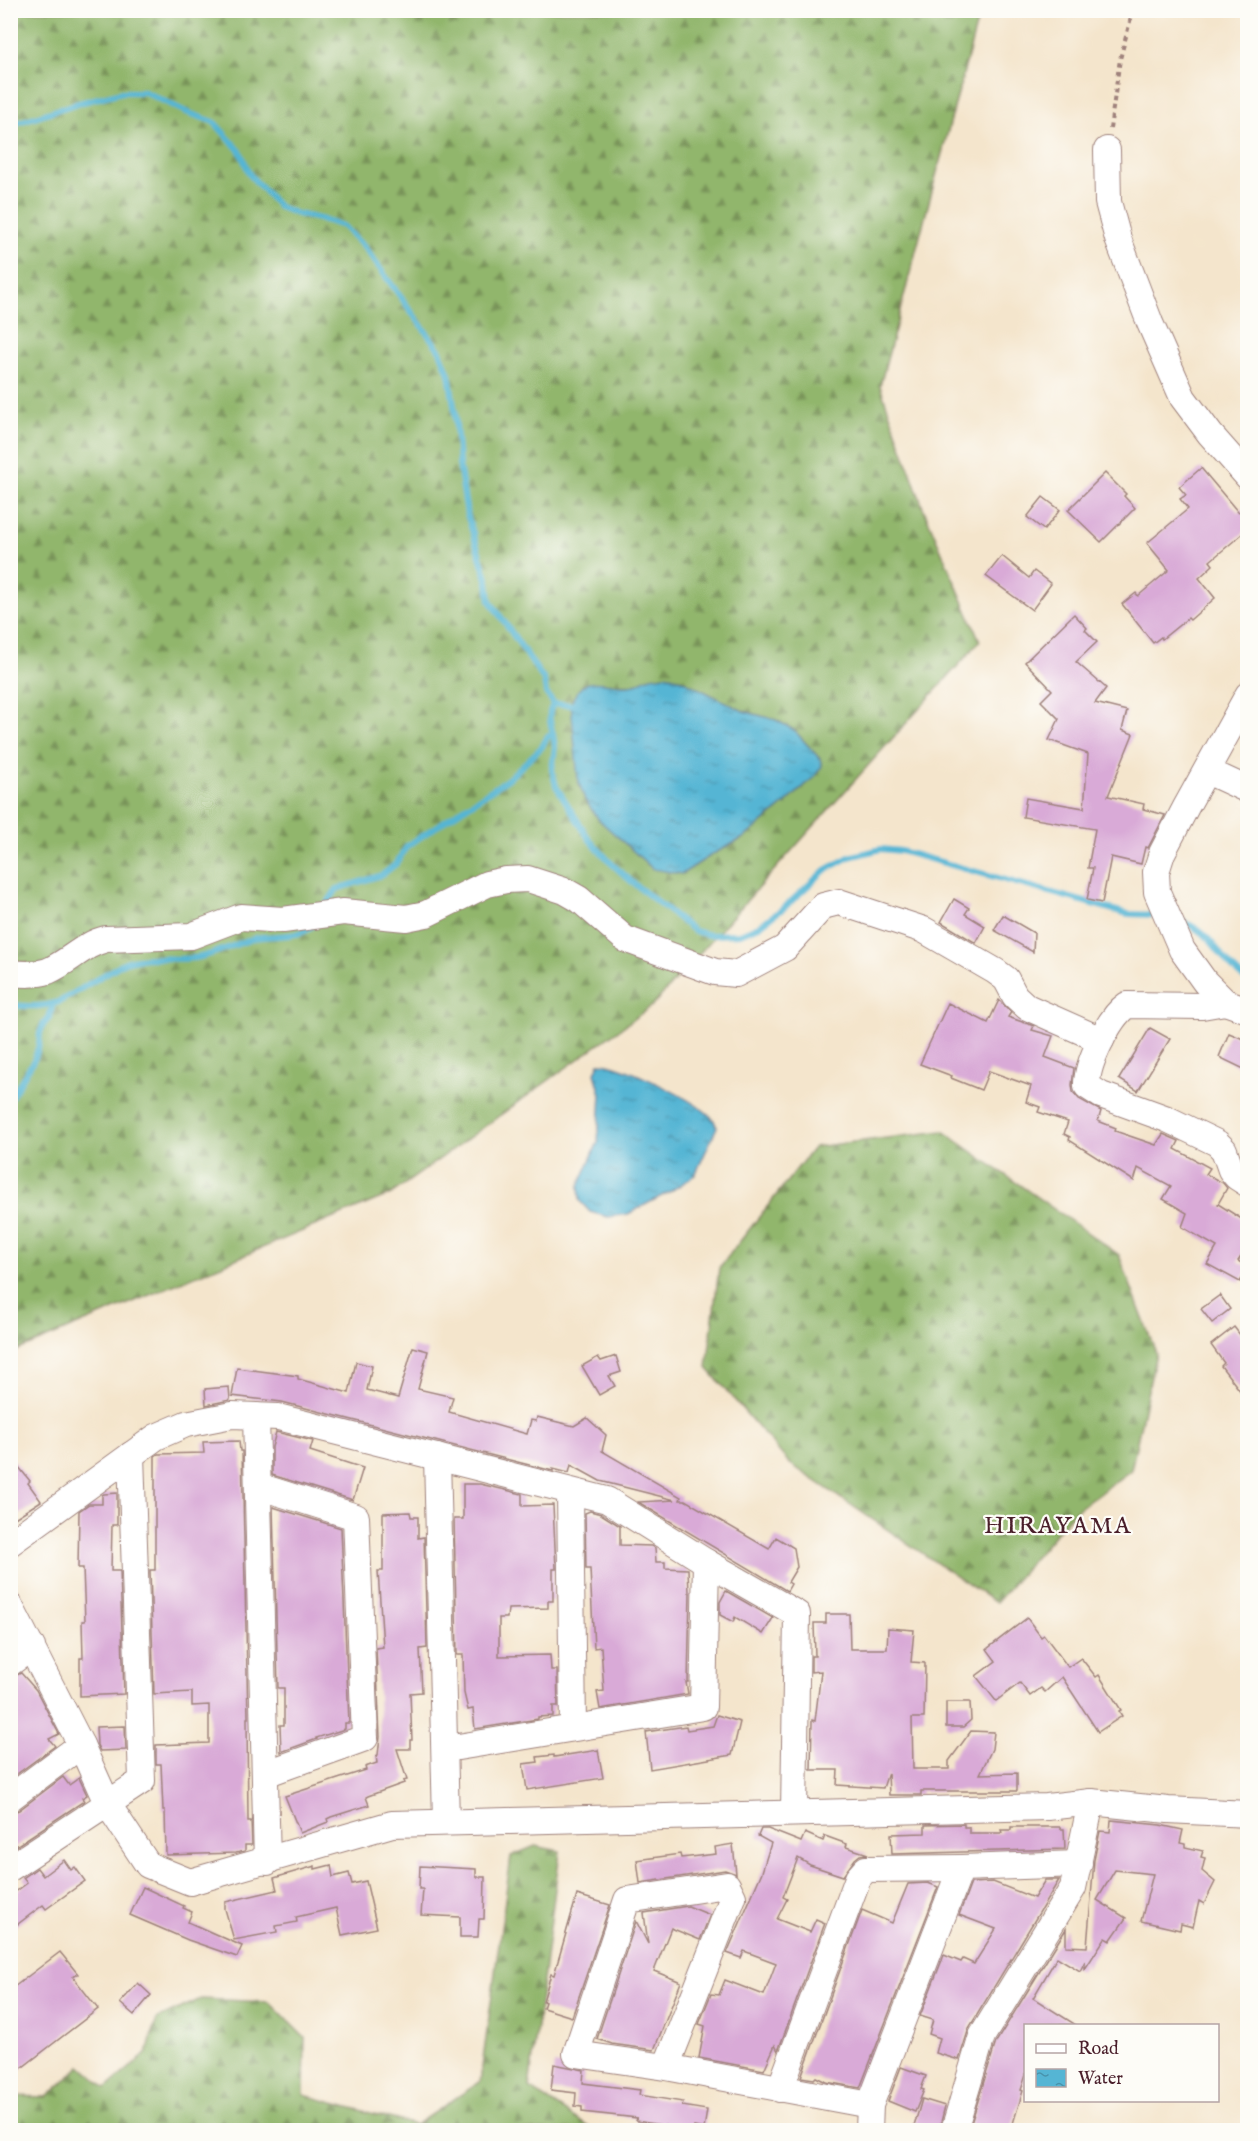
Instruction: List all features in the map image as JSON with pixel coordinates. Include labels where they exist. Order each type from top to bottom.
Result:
[{"type":"street","points":[[1107,150],[1108,202],[1118,239],[1155,333],[1184,398],[1210,435],[1248,477]]},
{"type":"street","points":[[1236,1006],[1205,982],[1182,950],[1157,892],[1156,873],[1162,853],[1248,695]]},
{"type":"street","points":[[1207,771],[1248,790]]},
{"type":"street","points":[[10,973],[30,974],[49,970],[94,942],[106,939],[191,936],[241,917],[283,920],[343,912],[406,918],[426,914],[487,884],[528,879],[565,891],[579,899],[625,939],[715,972],[736,974],[785,948],[823,906],[839,902],[924,930],[1001,975],[1015,996],[1027,1007],[1101,1040]]},
{"type":"street","points":[[1236,1006],[1127,1005],[1119,1010],[1101,1040],[1087,1075],[1087,1086],[1101,1095],[1167,1119],[1217,1143],[1224,1150],[1231,1170],[1237,1178],[1248,1184]]},
{"type":"street","points":[[10,1543],[156,1437],[186,1425],[232,1415],[278,1417],[607,1500],[706,1562],[797,1614],[794,1814]]},
{"type":"street","points":[[256,1416],[267,1862]]},
{"type":"street","points":[[10,1868],[142,1781],[131,1455]]},
{"type":"street","points":[[437,1457],[446,1822]]},
{"type":"street","points":[[258,1486],[356,1517],[365,1738],[265,1774]]},
{"type":"street","points":[[570,1492],[573,1727]]},
{"type":"street","points":[[446,1749],[703,1707],[706,1562]]},
{"type":"street","points":[[10,1606],[81,1745],[107,1803],[148,1865],[190,1882],[267,1862],[392,1824],[1047,1807],[1091,1802],[1248,1815]]},
{"type":"street","points":[[10,1663],[32,1647]]},
{"type":"street","points":[[10,1798],[81,1745]]},
{"type":"street","points":[[954,2130],[982,2036],[1073,1888],[1091,1802]]},
{"type":"street","points":[[780,2089],[858,1878],[866,1869],[1079,1863]]},
{"type":"street","points":[[869,2130],[870,2104],[961,1868]]},
{"type":"street","points":[[666,2067],[733,1897],[727,1885],[627,1900],[576,2054],[666,2067],[870,2104]]},
{"type":"path","points":[[1107,150],[1120,59],[1133,10]]},
{"type":"green space","points":[[11,11],[980,11],[880,386],[924,510],[980,641],[653,1005],[391,1194],[11,1353]],"holes":[[[678,678],[743,711],[776,720],[794,730],[820,759],[815,776],[745,837],[682,874],[596,683],[635,685]]]},
{"type":"green space","points":[[943,1131],[1119,1255],[1156,1353],[1131,1470],[1074,1512],[996,1603],[789,1463],[707,1368],[719,1268],[814,1147]]},
{"type":"green space","points":[[535,1846],[560,1851],[529,2088],[593,2130],[11,2130],[11,2096],[47,2097],[81,2066],[106,2088],[147,2053],[157,2019],[201,1999],[269,2002],[305,2038],[304,2095],[415,2125],[480,2082],[511,1856]]},
{"type":"water","points":[[666,675],[678,678],[743,711],[776,720],[794,730],[820,759],[822,766],[815,776],[786,803],[745,837],[682,874],[653,869],[599,820],[585,800],[578,780],[571,704],[576,693],[590,683],[625,685],[650,677]]},
{"type":"water","points":[[599,1063],[624,1069],[677,1094],[705,1112],[714,1120],[717,1127],[695,1175],[628,1214],[608,1217],[590,1212],[580,1201],[579,1186],[598,1142],[601,1094],[595,1073]]},
{"type":"building","points":[[1201,468],[1238,512],[1248,505],[1248,529],[1210,561],[1213,565],[1199,578],[1215,598],[1190,620],[1188,618],[1162,639],[1161,637],[1153,643],[1122,604],[1136,593],[1138,596],[1169,570],[1147,543],[1188,509],[1180,499],[1186,495],[1179,487]]},
{"type":"building","points":[[1105,473],[1126,494],[1124,496],[1135,508],[1101,542],[1068,510]]},
{"type":"building","points":[[1043,497],[1060,510],[1044,530],[1027,517]]},
{"type":"building","points":[[1002,556],[1029,578],[1034,571],[1051,584],[1032,610],[986,576]]},
{"type":"building","points":[[1074,614],[1097,642],[1076,662],[1106,688],[1095,703],[1127,711],[1122,730],[1133,734],[1108,796],[1144,804],[1143,809],[1165,815],[1148,848],[1145,847],[1141,864],[1111,857],[1102,903],[1087,900],[1093,868],[1088,868],[1095,829],[1023,817],[1026,798],[1084,808],[1088,754],[1049,740],[1059,719],[1041,701],[1052,690],[1025,662]]},
{"type":"building","points":[[954,899],[969,908],[965,914],[985,926],[976,943],[941,922]]},
{"type":"building","points":[[1003,915],[1034,933],[1033,952],[994,930]]},
{"type":"building","points":[[999,1000],[1011,1012],[1008,1017],[1034,1026],[1032,1030],[1053,1036],[1045,1057],[1074,1068],[1073,1092],[1079,1099],[1101,1111],[1098,1121],[1116,1128],[1115,1131],[1156,1145],[1163,1134],[1179,1141],[1175,1149],[1210,1168],[1206,1174],[1223,1183],[1227,1188],[1218,1204],[1248,1223],[1248,1246],[1238,1261],[1248,1269],[1240,1282],[1207,1264],[1217,1247],[1182,1227],[1187,1213],[1163,1199],[1171,1186],[1138,1168],[1134,1181],[1069,1140],[1070,1137],[1064,1134],[1068,1122],[1038,1112],[1040,1107],[1026,1102],[1031,1086],[989,1071],[981,1090],[920,1064],[948,1003],[988,1023]]},
{"type":"building","points":[[1150,1028],[1170,1039],[1138,1091],[1119,1079]]},
{"type":"building","points":[[1229,1033],[1248,1041],[1248,1071],[1219,1057]]},
{"type":"building","points":[[1220,1295],[1230,1309],[1212,1323],[1201,1309]]},
{"type":"building","points":[[1234,1327],[1248,1345],[1248,1401],[1221,1366],[1224,1363],[1211,1345]]},
{"type":"building","points":[[413,1347],[428,1351],[418,1389],[453,1397],[449,1412],[527,1434],[531,1420],[536,1421],[537,1417],[574,1426],[587,1418],[606,1435],[602,1451],[681,1497],[680,1500],[685,1500],[769,1549],[776,1537],[794,1548],[797,1567],[788,1582],[791,1584],[787,1591],[638,1502],[675,1500],[600,1481],[571,1465],[569,1473],[553,1469],[553,1471],[282,1402],[232,1396],[237,1368],[298,1376],[298,1379],[349,1393],[356,1362],[372,1366],[367,1390],[398,1398]]},
{"type":"building","points":[[616,1356],[621,1372],[609,1376],[615,1386],[599,1395],[582,1366],[598,1357],[601,1361]]},
{"type":"building","points":[[229,1387],[230,1400],[206,1405],[205,1389]]},
{"type":"building","points":[[276,1432],[313,1441],[310,1451],[363,1468],[353,1500],[272,1475],[272,1447]]},
{"type":"building","points":[[239,1441],[240,1451],[242,1451],[248,1821],[251,1821],[252,1845],[245,1845],[245,1851],[236,1853],[166,1855],[161,1764],[156,1764],[156,1745],[209,1743],[209,1705],[192,1706],[192,1692],[154,1694],[150,1570],[155,1570],[155,1456],[158,1454],[204,1453],[203,1442]]},
{"type":"building","points":[[10,1456],[30,1481],[28,1483],[41,1501],[10,1521]]},
{"type":"building","points":[[463,1484],[480,1484],[522,1494],[522,1506],[553,1505],[556,1569],[553,1569],[553,1601],[548,1601],[548,1608],[508,1609],[507,1618],[499,1618],[499,1656],[550,1655],[551,1670],[557,1670],[558,1706],[553,1706],[553,1716],[475,1729],[473,1709],[468,1710],[464,1693],[463,1655],[457,1655],[454,1519],[463,1519]]},
{"type":"building","points":[[117,1493],[117,1525],[112,1525],[111,1571],[120,1571],[124,1694],[80,1696],[80,1658],[83,1658],[82,1621],[85,1621],[83,1568],[78,1568],[79,1511],[89,1504],[102,1504],[104,1494]]},
{"type":"building","points":[[273,1507],[341,1528],[349,1723],[345,1723],[345,1729],[281,1752],[280,1725],[284,1725],[284,1688],[278,1688]]},
{"type":"building","points":[[590,1511],[601,1514],[620,1526],[620,1545],[652,1546],[655,1548],[656,1562],[665,1562],[665,1568],[688,1569],[690,1592],[688,1682],[686,1682],[688,1694],[600,1709],[597,1692],[604,1691],[601,1647],[594,1648],[590,1569],[586,1569],[585,1513]]},
{"type":"building","points":[[410,1512],[411,1517],[418,1517],[418,1538],[424,1537],[427,1648],[420,1649],[422,1692],[410,1693],[412,1740],[410,1740],[410,1749],[397,1749],[407,1780],[366,1797],[369,1805],[331,1817],[327,1819],[328,1822],[300,1833],[285,1796],[366,1770],[365,1767],[377,1763],[380,1737],[376,1648],[383,1647],[378,1571],[383,1571],[383,1513]]},
{"type":"building","points":[[726,1591],[773,1618],[763,1634],[735,1617],[733,1622],[720,1615],[720,1602]]},
{"type":"building","points":[[826,1614],[849,1614],[850,1649],[887,1649],[888,1628],[914,1630],[911,1662],[925,1663],[924,1718],[912,1718],[913,1769],[949,1769],[949,1761],[971,1731],[994,1732],[992,1749],[980,1774],[1017,1773],[1017,1791],[921,1791],[921,1795],[889,1795],[888,1773],[883,1788],[837,1785],[838,1770],[811,1770],[812,1720],[815,1721],[821,1671],[811,1672],[811,1656],[815,1656],[814,1623],[826,1623]]},
{"type":"building","points":[[1027,1618],[1041,1637],[1044,1635],[1068,1667],[1081,1658],[1096,1677],[1099,1675],[1121,1710],[1119,1711],[1122,1716],[1098,1732],[1062,1677],[1045,1692],[1041,1688],[1030,1696],[1020,1683],[996,1701],[976,1676],[996,1661],[987,1649]]},
{"type":"building","points":[[21,1673],[36,1690],[59,1734],[49,1739],[55,1746],[10,1779],[10,1678]]},
{"type":"building","points":[[946,1702],[970,1702],[971,1720],[963,1727],[946,1727]]},
{"type":"building","points":[[717,1715],[740,1722],[732,1755],[650,1769],[646,1732],[686,1726],[687,1730],[713,1726]]},
{"type":"building","points":[[125,1726],[126,1750],[100,1751],[97,1745],[96,1727]]},
{"type":"building","points":[[598,1750],[603,1778],[527,1790],[523,1764],[538,1762],[537,1757],[554,1755],[554,1757]]},
{"type":"building","points":[[63,1777],[69,1785],[79,1778],[87,1795],[82,1798],[84,1801],[10,1850],[10,1813],[19,1810]]},
{"type":"building","points":[[1111,1820],[1183,1830],[1180,1843],[1185,1844],[1185,1847],[1203,1851],[1201,1857],[1205,1858],[1202,1871],[1215,1882],[1204,1904],[1199,1901],[1193,1927],[1181,1924],[1180,1930],[1141,1921],[1153,1874],[1115,1870],[1097,1900],[1126,1918],[1110,1941],[1105,1938],[1085,1969],[1085,1961],[1080,1971],[1057,1957],[1033,1998],[1074,2024],[1024,2024],[1024,2081],[1021,2090],[1023,2091],[1011,2130],[969,2130],[996,2042],[1066,1929],[1066,1946],[1087,1947],[1094,1860],[1100,1831],[1110,1832]]},
{"type":"building","points":[[964,1824],[964,1827],[969,1827],[969,1833],[1002,1833],[1001,1830],[1011,1830],[1011,1827],[1060,1827],[1064,1829],[1065,1849],[892,1854],[891,1834],[925,1833],[925,1825]]},
{"type":"building","points":[[761,1829],[768,1829],[801,1842],[805,1833],[823,1841],[825,1836],[847,1844],[846,1847],[868,1854],[860,1855],[855,1859],[843,1876],[810,1865],[798,1858],[783,1897],[787,1899],[777,1919],[810,1932],[816,1919],[825,1923],[778,2051],[775,2045],[764,2070],[699,2058],[705,2026],[699,2024],[711,1994],[719,1995],[725,1980],[764,1995],[776,1963],[744,1951],[741,1958],[727,1953],[762,1872],[771,1843],[758,1836]]},
{"type":"building","points":[[733,1844],[736,1874],[725,1870],[640,1883],[637,1860],[680,1854],[681,1858],[716,1854],[715,1847]]},
{"type":"building","points":[[64,1860],[71,1870],[75,1867],[85,1881],[46,1909],[43,1905],[10,1930],[10,1896],[27,1883],[23,1878],[37,1868],[43,1876]]},
{"type":"building","points":[[331,1865],[333,1877],[349,1873],[352,1884],[366,1881],[377,1928],[342,1935],[336,1908],[296,1917],[297,1922],[276,1926],[277,1932],[234,1940],[225,1902],[277,1890],[274,1878],[315,1866],[315,1869]]},
{"type":"building","points":[[420,1866],[476,1869],[476,1877],[485,1877],[484,1919],[479,1919],[478,1937],[460,1937],[460,1917],[421,1915],[423,1889],[419,1889]]},
{"type":"building","points":[[1045,1880],[1059,1880],[969,2028],[959,2060],[936,2053],[940,2038],[929,2034],[933,2020],[920,2016],[944,1955],[961,1962],[963,1959],[974,1964],[996,1929],[959,1915],[971,1883],[993,1882],[1034,1898]]},
{"type":"building","points":[[928,1883],[938,1887],[860,2088],[826,2082],[816,2077],[814,2079],[801,2077],[862,1910],[892,1923],[908,1884]]},
{"type":"building","points":[[143,1887],[192,1912],[188,1922],[242,1946],[237,1957],[188,1940],[130,1915]]},
{"type":"building","points":[[577,1895],[610,1905],[572,2017],[543,2008],[545,2002],[543,2001],[551,1974],[554,1975]]},
{"type":"building","points":[[688,1906],[710,1915],[700,1940],[671,1928],[654,1971],[681,1982],[654,2050],[612,2044],[597,2039],[636,1921],[648,1944],[644,1913]]},
{"type":"building","points":[[60,1952],[78,1974],[73,1977],[98,2009],[10,2077],[10,1990]]},
{"type":"building","points":[[138,1983],[151,1995],[134,2015],[120,2003]]},
{"type":"building","points":[[554,2064],[584,2070],[583,2083],[640,2090],[639,2095],[683,2102],[682,2106],[707,2110],[704,2129],[694,2127],[694,2130],[636,2121],[637,2118],[582,2112],[582,2107],[575,2106],[576,2093],[551,2090]]},
{"type":"building","points":[[901,2067],[926,2076],[921,2089],[924,2090],[915,2112],[888,2101]]},
{"type":"building","points":[[922,2099],[945,2106],[939,2130],[913,2130]]},
{"type":"waterway","points":[[10,125],[122,92],[145,92],[186,112],[214,122],[240,151],[250,175],[279,207],[343,226],[365,248],[440,351],[449,374],[467,514],[488,582],[490,601],[544,680],[546,693],[554,704]]},
{"type":"waterway","points":[[324,908],[337,889],[382,875],[396,864],[407,846],[508,779],[542,747],[547,737],[553,734],[550,715],[554,704],[577,705]]},
{"type":"waterway","points":[[553,734],[555,747],[552,770],[556,786],[589,839],[632,882],[694,931],[709,935],[740,934],[759,926],[785,907],[824,871],[849,857],[881,849],[901,851],[1128,914],[1158,915]]},
{"type":"waterway","points":[[1177,920],[1190,925],[1209,939],[1230,965],[1248,981]]},
{"type":"waterway","points":[[10,1004],[34,1006],[59,1002],[125,962],[151,958],[195,958],[261,937],[297,934],[304,932],[314,924]]},
{"type":"waterway","points":[[10,1099],[35,1058],[40,1033],[49,1018],[53,1004]]},
{"type":"district","name":"HIRAYAMA","points":[[1058,1525]]}]
